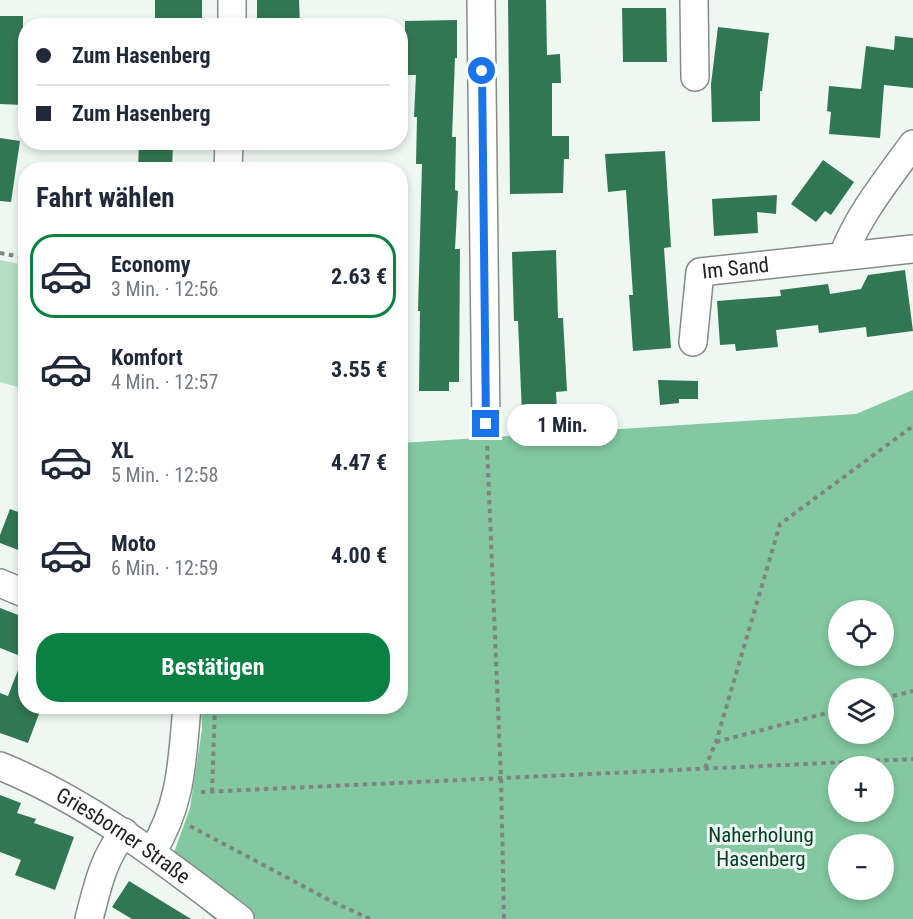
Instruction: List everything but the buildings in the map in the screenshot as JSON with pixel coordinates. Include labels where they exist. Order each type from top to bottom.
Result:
[{"type":"street","points":[[232,0],[232,18]]},
{"type":"street","points":[[481,0],[486,424]]},
{"type":"street","points":[[694,0],[695,77]]},
{"type":"street","points":[[843,255],[863,213],[913,144]]},
{"type":"street","name":"Im Sand","points":[[693,342],[700,272],[913,249]]},
{"type":"street","points":[[0,583],[18,591]]},
{"type":"street","points":[[152,852],[162,836],[179,790],[186,714]]},
{"type":"street","name":"Griesborner Straße","points":[[0,766],[59,795],[124,832],[240,919]]},
{"type":"street","points":[[89,919],[102,870],[110,850],[124,832]]},
{"type":"path","points":[[0,253],[18,256]]},
{"type":"path","points":[[486,424],[501,778],[504,919]]},
{"type":"path","points":[[705,768],[716,742],[780,524],[913,426]]},
{"type":"path","points":[[894,696],[913,691]]},
{"type":"path","points":[[716,742],[828,713]]},
{"type":"path","points":[[212,792],[215,714]]},
{"type":"path","points":[[179,790],[212,792],[913,759]]},
{"type":"path","points":[[170,816],[333,902],[370,919]]},
{"type":"green space","points":[[0,260],[18,264],[18,387],[0,382]]},
{"type":"green space","name":"Naherholung Hasenberg","points":[[913,390],[913,919],[214,919],[165,877],[190,808],[202,729],[201,714],[408,714],[408,443],[856,414]]},
{"type":"route","points":[[482,71],[486,424]]}]
